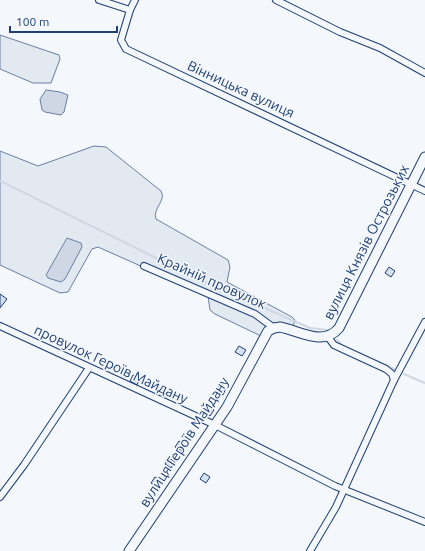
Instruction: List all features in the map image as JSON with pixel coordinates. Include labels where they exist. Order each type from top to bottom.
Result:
[{"type":"street","points":[[99,0],[130,10]]},
{"type":"street","name":"Вінницька вулиця","points":[[135,0],[130,10],[121,40],[126,49],[425,191]]},
{"type":"street","points":[[276,0],[340,32],[380,48],[425,73]]},
{"type":"street","name":"вулиця Князів Острозьких","points":[[328,337],[339,328],[347,316],[425,157]]},
{"type":"street","name":"Крайній провулок","points":[[144,266],[255,314],[274,328],[288,329],[317,338],[328,337]]},
{"type":"street","points":[[310,551],[345,489],[394,380],[425,322]]},
{"type":"street","name":"провулок Героїв Майдану","points":[[2,327],[215,425],[345,489],[425,522]]},
{"type":"street","name":"вулиця Героїв Майдану","points":[[129,551],[227,407],[263,337],[268,331],[274,328]]},
{"type":"street","points":[[328,337],[334,345],[386,369],[392,374],[394,380]]},
{"type":"street","points":[[0,497],[24,465],[89,368]]},
{"type":"shaded area","points":[[0,35],[59,55],[60,59],[51,83],[33,83],[0,69]]},
{"type":"shaded area","points":[[46,90],[68,95],[64,112],[61,115],[42,110],[40,99]]},
{"type":"shaded area","points":[[94,146],[106,147],[161,191],[162,198],[155,215],[156,219],[228,260],[230,267],[227,282],[292,317],[295,320],[292,330],[280,327],[263,337],[215,314],[210,310],[208,296],[98,247],[92,249],[68,292],[60,293],[0,265],[0,151],[38,166]]},
{"type":"shaded area","points":[[67,238],[81,243],[82,247],[65,279],[61,282],[48,278],[46,275]]},
{"type":"building","points":[[389,267],[395,271],[391,277],[385,273]]},
{"type":"building","points":[[0,294],[7,299],[0,308]]},
{"type":"building","points":[[239,346],[246,350],[242,356],[235,352]]},
{"type":"building","points":[[133,375],[140,378],[137,385],[130,381]]},
{"type":"building","points":[[220,384],[226,388],[223,395],[216,391]]},
{"type":"building","points":[[208,406],[214,410],[210,416],[204,412]]},
{"type":"building","points":[[179,441],[185,445],[182,451],[175,447]]},
{"type":"building","points":[[169,458],[175,462],[171,468],[165,464]]},
{"type":"building","points":[[204,473],[210,477],[206,483],[200,479]]},
{"type":"building","points":[[155,477],[161,481],[157,487],[151,483]]},
{"type":"waterway","points":[[0,181],[205,282],[310,328],[328,330]]},
{"type":"waterway","points":[[337,340],[343,346],[394,369]]},
{"type":"waterway","points":[[404,374],[425,383]]}]
